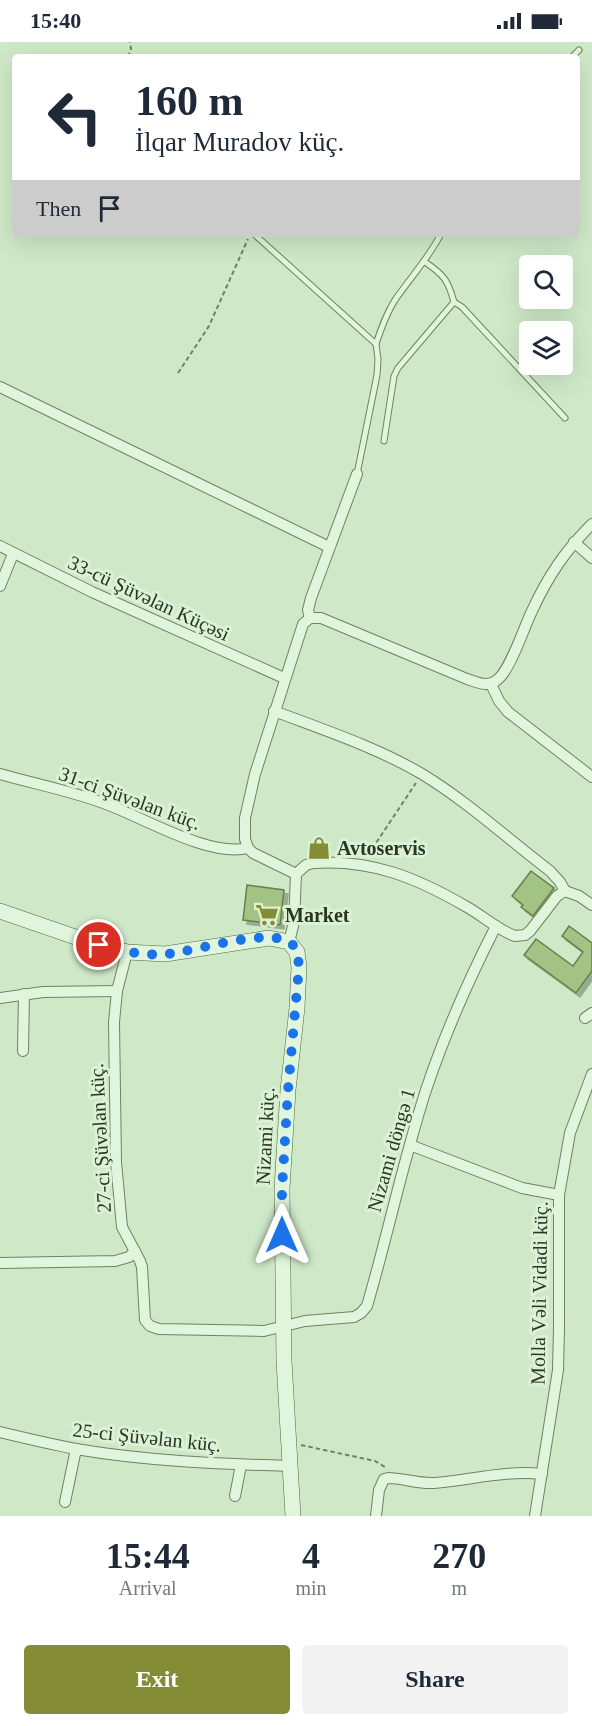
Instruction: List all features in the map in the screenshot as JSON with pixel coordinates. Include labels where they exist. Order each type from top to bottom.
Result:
[{"type":"street","points":[[0,387],[329,547]]},
{"type":"street","points":[[310,618],[308,610],[311,598],[357,474]]},
{"type":"street","points":[[296,874],[258,856],[248,848],[244,830],[255,774],[303,624],[310,618],[327,620],[467,679],[491,684],[503,674],[548,580],[564,554],[592,524]]},
{"type":"street","points":[[574,542],[592,558]]},
{"type":"street","name":"33-cü Şüvəlan Küçəsi","points":[[0,546],[112,602],[284,678]]},
{"type":"street","points":[[0,586],[13,554]]},
{"type":"street","points":[[491,684],[498,702],[508,712],[592,777]]},
{"type":"street","points":[[274,711],[361,744],[422,774],[550,871],[565,891],[579,896],[592,905]]},
{"type":"street","name":"31-ci Şüvəlan küç.","points":[[0,774],[88,798],[122,810],[182,837],[229,850],[248,848]]},
{"type":"street","points":[[0,911],[84,940],[128,952],[165,954],[258,938],[289,942],[294,922],[296,874],[313,862],[368,865],[403,875],[450,897],[515,936],[525,935],[556,896],[565,891]]},
{"type":"street","name":"Nizami döngə 1","points":[[284,1327],[305,1321],[354,1317],[367,1306],[425,1092],[454,1012],[496,926]]},
{"type":"street","name":"Nizami küç.","points":[[289,942],[297,952],[299,967],[282,1189],[284,1327],[293,1516]]},
{"type":"street","name":"27-ci Şüvəlan küç.","points":[[128,952],[117,991],[114,1022],[116,1162],[122,1227],[142,1267],[145,1320],[150,1326],[159,1329],[264,1331],[284,1327]]},
{"type":"street","points":[[0,998],[70,990],[117,991]]},
{"type":"street","points":[[23,1051],[24,994]]},
{"type":"street","name":"Molla Vəli Vidadi küç.","points":[[535,1516],[556,1387],[559,1350],[559,1195],[570,1133],[592,1074]]},
{"type":"street","points":[[410,1145],[522,1188],[559,1195]]},
{"type":"street","points":[[0,1263],[115,1261],[129,1257],[135,1251]]},
{"type":"street","name":"25-ci Şüvəlan küç.","points":[[0,1432],[76,1449],[123,1455],[241,1465],[291,1466]]},
{"type":"street","points":[[65,1502],[76,1449]]},
{"type":"street","points":[[235,1496],[241,1465]]},
{"type":"street","points":[[376,1516],[381,1483],[388,1478],[417,1483],[435,1483],[507,1472],[542,1474]]},
{"type":"lane","points":[[575,54],[579,50]]},
{"type":"lane","points":[[255,237],[376,344]]},
{"type":"lane","points":[[357,474],[376,375],[378,359],[376,344],[384,320],[394,301],[425,262],[439,237]]},
{"type":"lane","points":[[425,262],[439,271],[448,281],[454,303],[462,307],[565,418]]},
{"type":"lane","points":[[384,441],[394,376],[448,307],[454,303]]},
{"type":"path","points":[[178,373],[209,326],[251,237]]},
{"type":"path","points":[[368,865],[374,846],[422,774]]},
{"type":"path","points":[[289,1443],[375,1461],[385,1467],[388,1478]]},
{"type":"building","points":[[531,871],[554,888],[533,916],[512,896]]},
{"type":"building","points":[[247,885],[284,890],[280,925],[243,920]]},
{"type":"building","points":[[569,926],[592,943],[592,971],[576,993],[524,955],[536,939],[573,966],[583,952],[562,936]]},
{"type":"place","name":"Avtoservis","points":[[319,848]]},
{"type":"place","name":"Market","points":[[267,915]]},
{"type":"route","points":[[99,945],[128,952],[165,954],[269,938],[289,942],[294,947],[299,967],[288,1090],[282,1189],[282,1235]]}]
